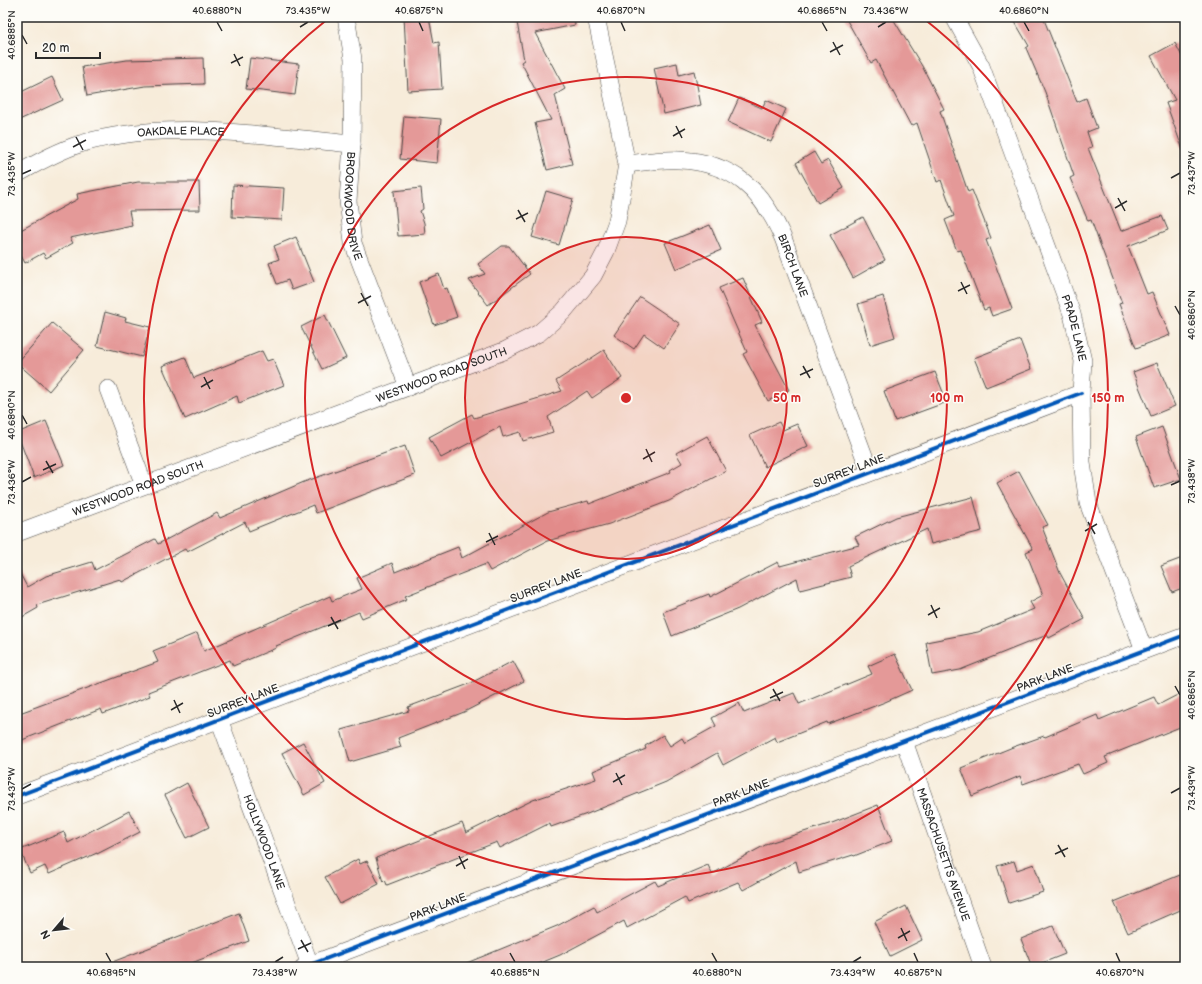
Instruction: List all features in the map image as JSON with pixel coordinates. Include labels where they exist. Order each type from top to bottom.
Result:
[{"type":"street","name":"BROOKWOOD DRIVE","points":[[346,17],[353,59],[352,144],[348,201],[353,243],[408,386]]},
{"type":"street","name":"WESTWOOD ROAD SOUTH","points":[[17,533],[504,351],[539,333],[563,312],[593,276],[606,251],[617,221],[627,164],[596,17]]},
{"type":"street","name":"PRADE LANE","points":[[954,17],[981,66],[1072,314],[1083,361],[1081,393],[1082,463],[1088,503],[1144,650]]},
{"type":"street","name":"OAKDALE PLACE","points":[[17,174],[43,159],[80,144],[135,132],[192,130],[352,144]]},
{"type":"street","name":"BIRCH LANE","points":[[627,164],[679,160],[703,162],[721,168],[738,178],[763,200],[774,216],[783,238],[870,472]]},
{"type":"street","points":[[108,389],[144,485]]},
{"type":"street","name":"SURREY LANE","points":[[17,796],[1081,393]]},
{"type":"street","name":"PARK LANE","points":[[307,966],[1185,635]]},
{"type":"street","name":"HOLLYWOOD LANE","points":[[219,719],[307,966]]},
{"type":"street","name":"MASSACHUSETTS AVENUE","points":[[904,741],[982,967]]},
{"type":"building","points":[[404,17],[429,17],[434,43],[439,42],[442,89],[408,91]]},
{"type":"building","points":[[516,17],[574,17],[575,25],[535,33],[565,89],[555,95],[572,164],[547,170],[535,123],[551,120],[521,62],[524,60]]},
{"type":"building","points":[[845,17],[892,17],[922,66],[944,109],[940,111],[968,192],[972,190],[991,238],[986,240],[1012,309],[992,316],[989,308],[984,310],[961,250],[957,251],[945,220],[954,216],[941,180],[937,182],[917,123],[911,126],[876,60],[871,63]]},
{"type":"building","points":[[1012,17],[1043,17],[1077,102],[1086,98],[1097,128],[1087,132],[1092,147],[1088,148],[1121,231],[1162,216],[1168,230],[1128,246],[1147,294],[1152,292],[1170,335],[1136,348],[1119,304],[1122,303],[1091,220],[1088,221],[1070,178],[1074,176],[1045,92],[1026,48],[1029,46]]},
{"type":"building","points":[[1175,43],[1185,62],[1185,149],[1183,150],[1166,103],[1175,100],[1151,56]]},
{"type":"building","points":[[203,58],[204,84],[145,86],[87,96],[82,67],[127,60]]},
{"type":"building","points":[[250,58],[299,64],[295,95],[246,89]]},
{"type":"building","points":[[677,63],[679,75],[694,71],[701,105],[664,114],[654,68]]},
{"type":"building","points":[[52,77],[63,100],[17,121],[17,94]]},
{"type":"building","points":[[739,98],[762,108],[766,100],[786,109],[771,142],[728,122]]},
{"type":"building","points":[[404,116],[441,119],[437,163],[400,159]]},
{"type":"building","points":[[814,152],[821,164],[828,160],[844,188],[818,203],[796,163]]},
{"type":"building","points":[[138,182],[199,182],[200,210],[129,211],[132,225],[70,238],[73,243],[46,258],[43,253],[25,263],[17,248],[17,232],[78,199],[77,194]]},
{"type":"building","points":[[233,185],[284,188],[282,220],[232,217]]},
{"type":"building","points":[[421,188],[423,209],[420,211],[424,223],[425,234],[398,236],[394,191]]},
{"type":"building","points":[[546,191],[573,199],[559,245],[532,237]]},
{"type":"building","points":[[863,217],[885,260],[853,278],[830,235]]},
{"type":"building","points":[[710,225],[721,250],[676,269],[665,243]]},
{"type":"building","points":[[296,237],[314,282],[292,290],[288,280],[277,284],[269,263],[279,259],[274,246]]},
{"type":"building","points":[[502,246],[509,246],[530,274],[488,305],[469,280],[485,274],[478,264]]},
{"type":"building","points":[[439,274],[444,289],[447,288],[457,317],[434,325],[419,282]]},
{"type":"building","points":[[743,278],[762,322],[755,325],[789,390],[768,401],[743,354],[747,352],[719,288]]},
{"type":"building","points":[[883,296],[895,337],[870,345],[858,304]]},
{"type":"building","points":[[640,297],[680,324],[664,348],[644,334],[634,349],[614,335]]},
{"type":"building","points":[[105,312],[126,318],[125,321],[150,327],[142,357],[97,346]]},
{"type":"building","points":[[325,315],[346,358],[322,369],[301,327]]},
{"type":"building","points":[[52,323],[84,350],[49,391],[17,363]]},
{"type":"building","points":[[1020,340],[1031,369],[986,387],[974,358]]},
{"type":"building","points":[[604,350],[622,378],[592,398],[587,391],[548,417],[553,432],[523,441],[520,432],[503,437],[500,427],[441,458],[429,437],[472,414],[474,418],[562,391],[556,381]]},
{"type":"building","points":[[262,351],[267,361],[273,359],[284,385],[239,403],[237,396],[185,419],[162,366],[185,357],[194,378]]},
{"type":"building","points":[[1157,363],[1175,406],[1151,416],[1133,372]]},
{"type":"building","points":[[935,372],[947,402],[895,421],[884,391]]},
{"type":"building","points":[[46,421],[64,465],[34,478],[17,433]]},
{"type":"building","points":[[779,422],[783,430],[797,424],[808,446],[765,467],[750,435]]},
{"type":"building","points":[[1162,427],[1181,479],[1154,488],[1136,437]]},
{"type":"building","points":[[707,436],[726,471],[669,501],[609,524],[547,541],[490,571],[486,564],[405,596],[407,599],[362,618],[359,612],[276,646],[276,648],[233,666],[230,660],[148,692],[150,696],[103,714],[101,709],[17,742],[17,714],[158,662],[153,651],[197,633],[204,651],[330,596],[332,601],[362,589],[357,578],[392,563],[395,572],[458,547],[462,558],[548,512],[588,501],[589,504],[671,472],[670,470],[682,463],[676,453]]},
{"type":"building","points":[[405,446],[415,475],[316,513],[313,505],[249,531],[245,522],[187,552],[185,549],[122,582],[120,579],[37,605],[38,608],[17,620],[17,568],[27,587],[46,576],[92,562],[95,570],[155,539],[158,544],[217,513],[220,518],[304,482]]},
{"type":"building","points":[[1019,471],[1048,525],[1042,527],[1060,573],[1085,619],[1049,638],[1047,635],[960,670],[932,675],[926,642],[978,632],[1034,609],[1030,602],[1043,595],[1026,552],[1033,549],[997,483]]},
{"type":"building","points":[[973,497],[982,531],[931,544],[927,529],[848,566],[851,577],[800,590],[797,578],[738,609],[672,636],[663,612],[709,594],[710,597],[778,562],[780,566],[859,545],[855,537],[896,517]]},
{"type":"building","points":[[1185,557],[1185,587],[1172,592],[1161,566]]},
{"type":"building","points":[[895,654],[912,690],[828,724],[827,722],[777,742],[775,737],[723,765],[717,753],[666,782],[551,827],[550,823],[500,848],[497,842],[387,885],[385,880],[383,882],[376,858],[462,823],[466,833],[533,800],[596,779],[593,771],[646,749],[645,746],[663,735],[670,746],[682,738],[685,743],[716,726],[712,718],[739,703],[744,713],[794,693],[799,704],[872,674],[868,666]]},
{"type":"building","points":[[513,661],[524,681],[464,712],[398,738],[401,747],[350,762],[341,730],[409,711],[408,707],[469,684]]},
{"type":"building","points":[[1185,691],[1185,725],[1105,757],[1108,763],[1083,774],[1078,764],[1023,784],[1020,776],[972,796],[961,768],[1013,747],[1044,736],[1045,737],[1097,715],[1099,720],[1154,697],[1158,705]]},
{"type":"building","points":[[303,742],[325,783],[304,795],[282,753]]},
{"type":"building","points":[[187,783],[209,827],[187,838],[165,795]]},
{"type":"building","points":[[878,805],[892,841],[854,856],[853,855],[799,872],[796,861],[743,890],[738,882],[688,903],[685,897],[627,928],[624,921],[560,955],[531,967],[457,967],[557,926],[594,906],[597,912],[655,881],[658,886],[708,865],[712,874],[769,843],[832,823]]},
{"type":"building","points":[[129,811],[140,832],[97,854],[49,874],[45,866],[30,873],[20,850],[64,832],[68,843]]},
{"type":"building","points":[[358,859],[360,864],[367,861],[379,884],[340,904],[325,877]]},
{"type":"building","points":[[1014,861],[1017,870],[1034,864],[1043,892],[1009,903],[997,866]]},
{"type":"building","points":[[1185,873],[1185,908],[1128,933],[1114,902]]},
{"type":"building","points":[[906,906],[922,940],[890,956],[874,922]]},
{"type":"building","points":[[239,913],[249,941],[181,967],[102,967],[102,966]]},
{"type":"building","points":[[1053,926],[1065,954],[1032,967],[1021,939]]},
{"type":"cycle path","points":[[17,796],[1081,393]]},
{"type":"cycle path","points":[[304,967],[1185,635]]}]
